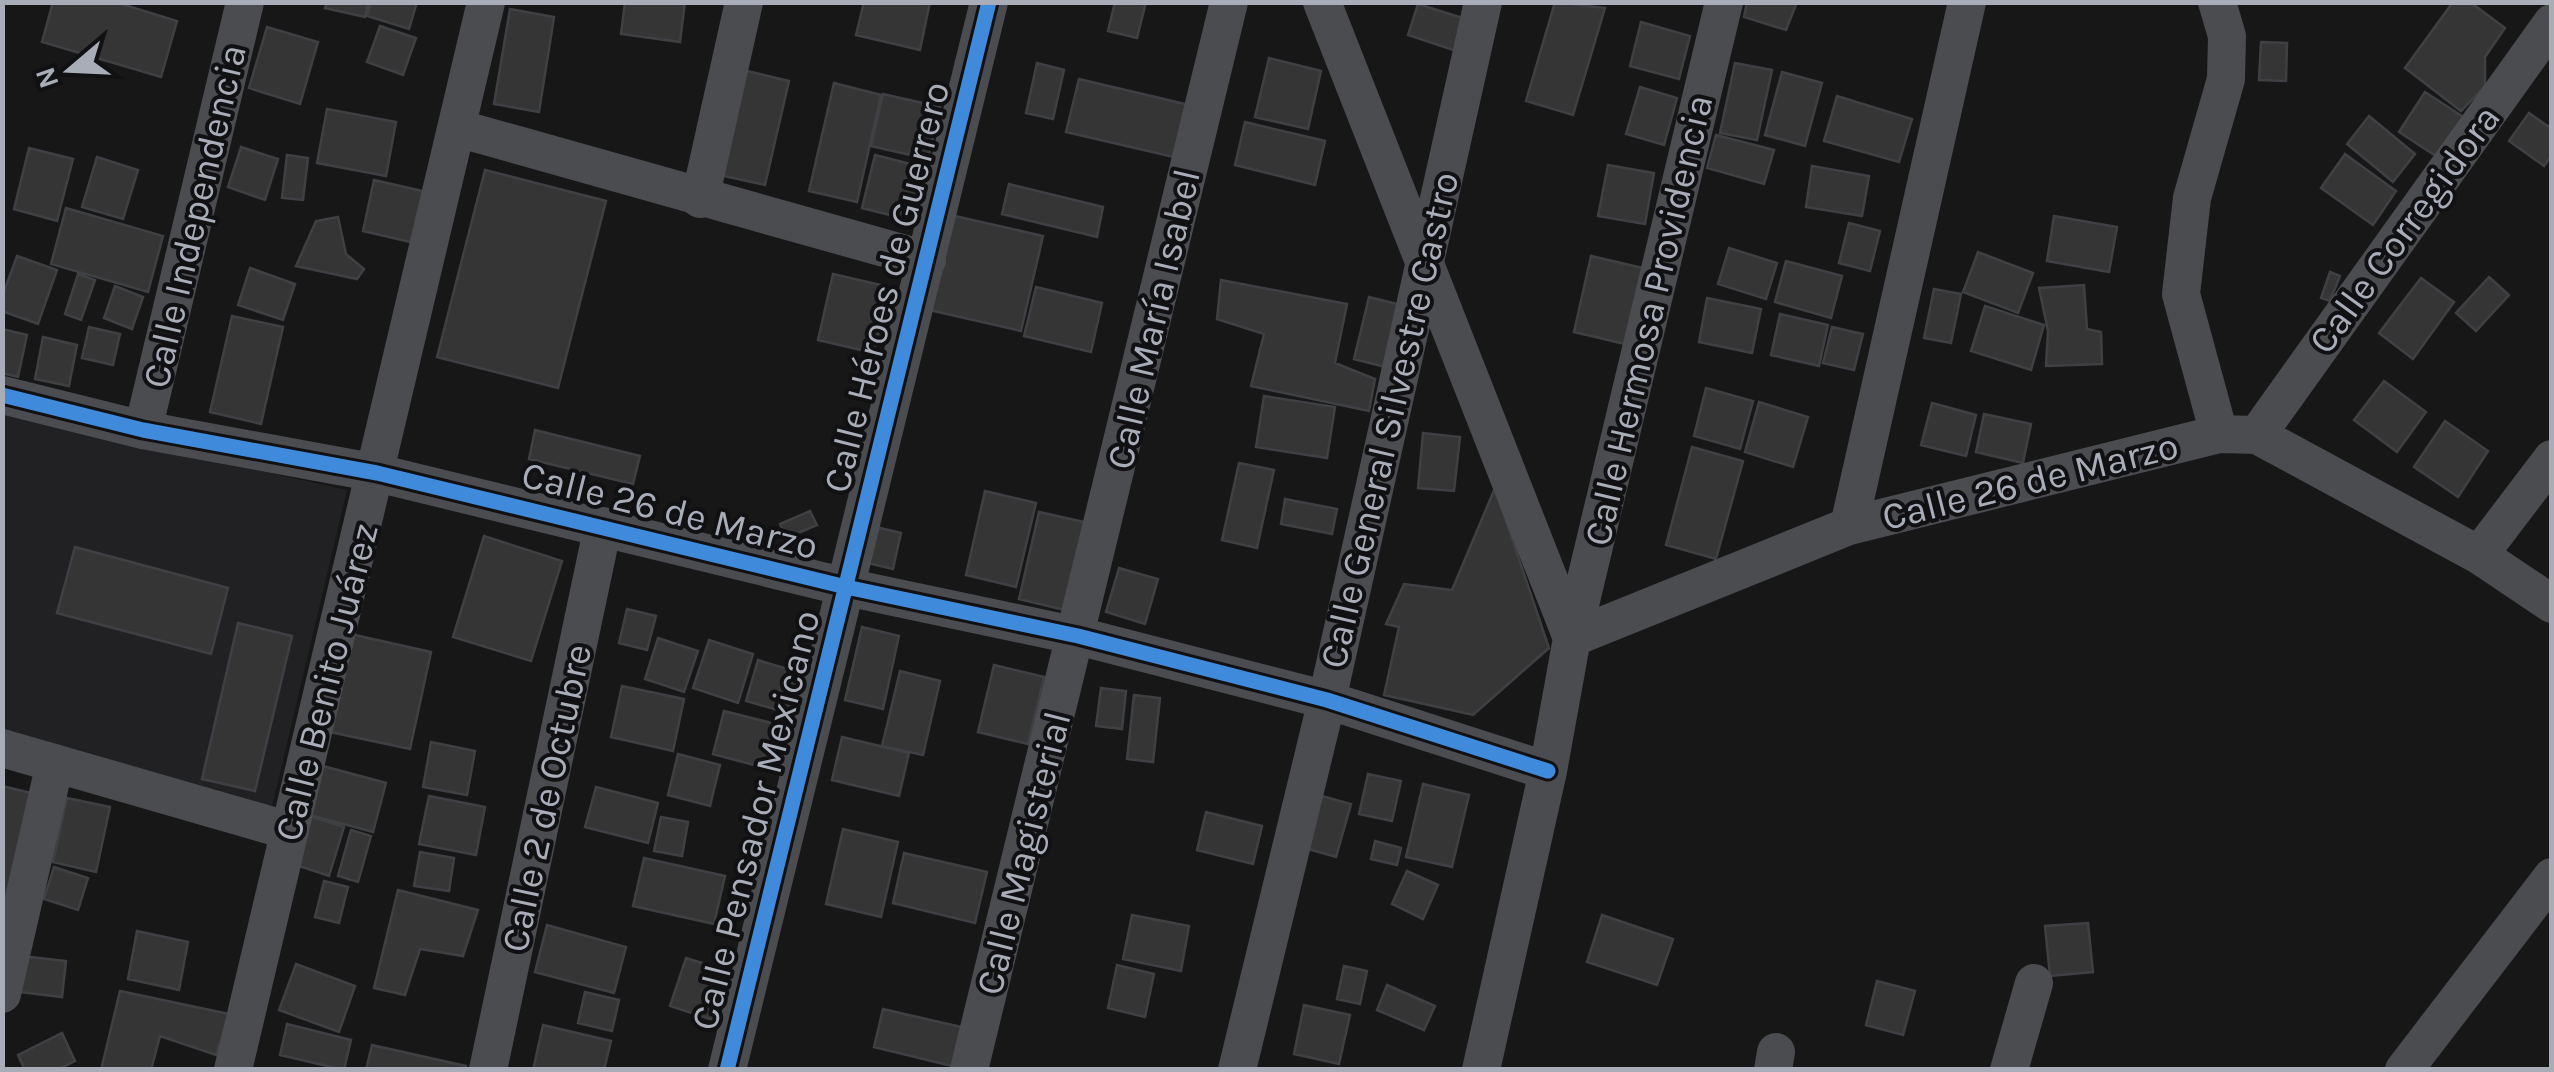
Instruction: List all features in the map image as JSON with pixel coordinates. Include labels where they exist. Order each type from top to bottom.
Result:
[{"type":"street","name":"Calle Independencia","points":[[143,430],[245,2]]},
{"type":"street","name":"Calle Benito Juárez","points":[[233,1070],[486,2]]},
{"type":"street","points":[[700,199],[744,2]]},
{"type":"street","name":"Calle Héroes de Guerrero","points":[[846,587],[989,2]]},
{"type":"street","name":"Calle María Isabel","points":[[1078,636],[1229,2]]},
{"type":"street","points":[[1322,2],[1572,638]]},
{"type":"street","name":"Calle General Silvestre Castro","points":[[1237,1070],[1326,700],[1483,2]]},
{"type":"street","name":"Calle Hermosa Providencia","points":[[1481,1070],[1548,771],[1572,638],[1724,2]]},
{"type":"street","points":[[1849,526],[1967,2]]},
{"type":"street","points":[[2217,2],[2228,36],[2226,79],[2192,198],[2181,294],[2219,434]]},
{"type":"street","name":"Calle Corregidora","points":[[2257,435],[2552,24]]},
{"type":"street","points":[[457,128],[927,260]]},
{"type":"street","name":"Calle 26 de Marzo","points":[[2,395],[143,430],[376,473],[846,587],[1078,636],[1326,700],[1548,771]]},
{"type":"street","name":"Calle 26 de Marzo","points":[[1572,638],[1849,526],[2219,434],[2257,435],[2479,555],[2552,604]]},
{"type":"street","points":[[2479,555],[2552,460]]},
{"type":"street","name":"Calle 2 de Octubre","points":[[488,1070],[603,526]]},
{"type":"street","name":"Calle Pensador Mexicano","points":[[727,1070],[846,587]]},
{"type":"street","name":"Calle Magisterial","points":[[969,1070],[1078,636]]},
{"type":"street","points":[[2,748],[290,830]]},
{"type":"street","points":[[2,994],[55,763]]},
{"type":"street","points":[[2404,1070],[2552,877]]},
{"type":"street","points":[[2010,1070],[2034,983]]},
{"type":"shaded area","points":[[2,414],[347,490],[272,807],[3,731]]},
{"type":"building","points":[[53,2],[115,2],[177,21],[161,77],[42,42]]},
{"type":"building","points":[[327,2],[368,2],[365,17],[325,8]]},
{"type":"building","points":[[371,2],[417,2],[409,29],[367,16]]},
{"type":"building","points":[[625,2],[685,2],[680,42],[621,34]]},
{"type":"building","points":[[864,2],[930,2],[920,50],[856,35]]},
{"type":"building","points":[[1115,2],[1146,2],[1137,38],[1108,31]]},
{"type":"building","points":[[1555,2],[1605,8],[1573,115],[1526,101]]},
{"type":"building","points":[[1747,2],[1797,2],[1786,30],[1744,17]]},
{"type":"building","points":[[2453,2],[2470,2],[2505,28],[2485,57],[2485,86],[2461,111],[2405,68]]},
{"type":"building","points":[[1418,4],[1466,19],[1456,51],[1408,35]]},
{"type":"building","points":[[510,9],[554,17],[539,112],[494,104]]},
{"type":"building","points":[[1641,22],[1690,36],[1679,79],[1630,66]]},
{"type":"building","points":[[380,26],[416,38],[403,75],[367,62]]},
{"type":"building","points":[[267,27],[318,42],[300,104],[249,88]]},
{"type":"building","points":[[2261,42],[2287,43],[2286,81],[2259,80]]},
{"type":"building","points":[[1269,58],[1321,71],[1308,129],[1255,117]]},
{"type":"building","points":[[1037,63],[1064,70],[1053,119],[1026,113]]},
{"type":"building","points":[[1735,63],[1772,70],[1757,140],[1720,133]]},
{"type":"building","points":[[739,69],[789,81],[765,185],[715,174]]},
{"type":"building","points":[[1782,72],[1822,83],[1805,146],[1765,135]]},
{"type":"building","points":[[1079,79],[1202,108],[1191,161],[1066,132]]},
{"type":"building","points":[[834,83],[881,95],[857,202],[809,191]]},
{"type":"building","points":[[1640,87],[1677,98],[1664,145],[1626,134]]},
{"type":"building","points":[[2425,92],[2465,118],[2439,158],[2399,132]]},
{"type":"building","points":[[883,94],[940,107],[928,159],[871,146]]},
{"type":"building","points":[[1837,96],[1912,119],[1899,162],[1824,141]]},
{"type":"building","points":[[327,109],[396,122],[386,176],[317,163]]},
{"type":"building","points":[[2529,113],[2552,129],[2552,155],[2544,166],[2509,141]]},
{"type":"building","points":[[2369,116],[2415,154],[2393,182],[2347,144]]},
{"type":"building","points":[[1245,122],[1325,141],[1315,185],[1235,165]]},
{"type":"building","points":[[1716,135],[1774,150],[1764,184],[1707,168]]},
{"type":"building","points":[[241,147],[278,159],[265,200],[228,187]]},
{"type":"building","points":[[29,148],[73,159],[57,221],[14,209]]},
{"type":"building","points":[[2345,154],[2396,191],[2373,225],[2321,188]]},
{"type":"building","points":[[287,155],[308,158],[303,200],[282,198]]},
{"type":"building","points":[[875,155],[926,168],[914,221],[862,208]]},
{"type":"building","points":[[97,157],[138,170],[123,219],[82,207]]},
{"type":"building","points":[[1608,165],[1654,173],[1645,224],[1598,216]]},
{"type":"building","points":[[1812,166],[1869,176],[1862,216],[1806,207]]},
{"type":"building","points":[[485,170],[606,201],[558,388],[437,357]]},
{"type":"building","points":[[374,180],[431,193],[419,244],[363,231]]},
{"type":"building","points":[[1009,184],[1103,207],[1097,237],[1002,214]]},
{"type":"building","points":[[66,208],[163,236],[148,292],[51,264]]},
{"type":"building","points":[[946,214],[1043,236],[1021,331],[925,309]]},
{"type":"building","points":[[2054,216],[2117,227],[2109,272],[2047,261]]},
{"type":"building","points":[[338,217],[346,254],[364,269],[357,279],[296,266],[316,221]]},
{"type":"building","points":[[1849,223],[1880,231],[1870,271],[1839,263]]},
{"type":"building","points":[[1729,248],[1777,263],[1766,299],[1718,284]]},
{"type":"building","points":[[1978,252],[2033,273],[2018,313],[1963,292]]},
{"type":"building","points":[[17,256],[57,270],[38,324],[2,311],[2,297]]},
{"type":"building","points":[[1591,256],[1647,269],[1629,345],[1574,332]]},
{"type":"building","points":[[1786,261],[1842,276],[1831,318],[1775,302]]},
{"type":"building","points":[[250,268],[295,284],[283,320],[238,305]]},
{"type":"building","points":[[2330,272],[2340,276],[2330,301],[2321,298]]},
{"type":"building","points":[[78,274],[95,280],[81,320],[65,314]]},
{"type":"building","points":[[833,274],[889,287],[874,353],[818,340]]},
{"type":"building","points":[[2489,277],[2509,295],[2476,331],[2456,313]]},
{"type":"building","points":[[2421,278],[2454,302],[2413,359],[2379,333]]},
{"type":"building","points":[[1221,280],[1347,304],[1335,363],[1375,379],[1369,411],[1251,386],[1264,334],[1217,319]]},
{"type":"building","points":[[2084,285],[2087,329],[2101,332],[2102,364],[2046,366],[2048,331],[2039,288]]},
{"type":"building","points":[[115,286],[143,297],[132,329],[104,318]]},
{"type":"building","points":[[1036,287],[1102,303],[1091,352],[1024,336]]},
{"type":"building","points":[[1934,289],[1961,294],[1951,343],[1924,338]]},
{"type":"building","points":[[1369,297],[1405,306],[1389,368],[1354,359]]},
{"type":"building","points":[[1707,298],[1761,309],[1752,353],[1699,342]]},
{"type":"building","points":[[1985,306],[2044,325],[2031,370],[1971,351]]},
{"type":"building","points":[[1780,314],[1828,325],[1819,366],[1771,355]]},
{"type":"building","points":[[232,316],[283,327],[261,424],[210,412]]},
{"type":"building","points":[[89,327],[120,334],[113,365],[82,358]]},
{"type":"building","points":[[1832,327],[1863,334],[1854,370],[1823,363]]},
{"type":"building","points":[[2,329],[27,335],[18,377],[2,373]]},
{"type":"building","points":[[43,337],[77,345],[69,386],[35,379]]},
{"type":"building","points":[[2384,381],[2426,412],[2397,452],[2354,420]]},
{"type":"building","points":[[1706,388],[1753,401],[1740,449],[1694,436]]},
{"type":"building","points":[[1264,396],[1335,407],[1327,458],[1256,447]]},
{"type":"building","points":[[1759,402],[1808,417],[1793,467],[1745,452]]},
{"type":"building","points":[[1932,403],[1976,415],[1966,456],[1921,445]]},
{"type":"building","points":[[1984,414],[2031,424],[2023,463],[1976,452]]},
{"type":"building","points":[[2445,421],[2488,451],[2458,497],[2414,467]]},
{"type":"building","points":[[535,430],[640,456],[633,484],[529,459]]},
{"type":"building","points":[[1423,433],[1460,437],[1454,491],[1418,488]]},
{"type":"building","points":[[1692,447],[1743,461],[1716,559],[1666,545]]},
{"type":"building","points":[[1239,463],[1274,470],[1257,548],[1222,540]]},
{"type":"building","points":[[1495,488],[1549,648],[1473,715],[1384,695],[1399,627],[1386,624],[1404,584],[1452,590]]},
{"type":"building","points":[[985,491],[1036,503],[1016,587],[966,575]]},
{"type":"building","points":[[1285,499],[1337,509],[1332,534],[1281,524]]},
{"type":"building","points":[[810,511],[817,525],[786,538],[780,524]]},
{"type":"building","points":[[1039,512],[1093,524],[1073,612],[1019,599]]},
{"type":"building","points":[[876,527],[901,533],[893,569],[868,563]]},
{"type":"building","points":[[484,536],[562,561],[531,661],[453,637]]},
{"type":"building","points":[[75,547],[228,588],[211,654],[57,613]]},
{"type":"building","points":[[1119,568],[1158,579],[1145,624],[1106,612]]},
{"type":"building","points":[[627,609],[656,616],[647,650],[619,643]]},
{"type":"building","points":[[238,623],[292,636],[255,791],[202,779]]},
{"type":"building","points":[[862,627],[899,636],[883,709],[845,700]]},
{"type":"building","points":[[346,633],[431,652],[410,749],[325,731]]},
{"type":"building","points":[[658,638],[698,651],[684,692],[645,679]]},
{"type":"building","points":[[709,640],[753,654],[738,703],[693,688]]},
{"type":"building","points":[[758,660],[804,674],[792,714],[746,701]]},
{"type":"building","points":[[994,665],[1044,677],[1028,744],[978,732]]},
{"type":"building","points":[[900,671],[940,681],[923,755],[882,746]]},
{"type":"building","points":[[622,686],[684,699],[673,751],[611,737]]},
{"type":"building","points":[[1101,688],[1126,691],[1122,729],[1096,726]]},
{"type":"building","points":[[1134,695],[1160,698],[1153,762],[1127,759]]},
{"type":"building","points":[[724,711],[791,728],[780,772],[713,754]]},
{"type":"building","points":[[842,737],[909,753],[899,796],[832,780]]},
{"type":"building","points":[[431,742],[475,751],[467,795],[423,787]]},
{"type":"building","points":[[678,754],[720,765],[710,806],[668,795]]},
{"type":"building","points":[[323,766],[386,783],[373,832],[310,815]]},
{"type":"building","points":[[1368,774],[1401,781],[1392,821],[1359,814]]},
{"type":"building","points":[[1423,784],[1469,795],[1452,867],[1406,857]]},
{"type":"building","points":[[2,786],[35,794],[8,901],[2,899]]},
{"type":"building","points":[[596,787],[658,803],[648,843],[585,827]]},
{"type":"building","points":[[1311,793],[1351,804],[1336,857],[1297,846]]},
{"type":"building","points":[[429,796],[485,807],[476,855],[419,844]]},
{"type":"building","points":[[67,798],[110,807],[96,872],[53,862]]},
{"type":"building","points":[[1206,812],[1262,826],[1253,864],[1197,850]]},
{"type":"building","points":[[309,816],[344,827],[329,876],[293,864]]},
{"type":"building","points":[[661,817],[688,822],[682,856],[654,851]]},
{"type":"building","points":[[843,829],[898,842],[881,917],[826,904]]},
{"type":"building","points":[[351,830],[371,836],[358,882],[338,876]]},
{"type":"building","points":[[1375,841],[1401,848],[1397,865],[1371,859]]},
{"type":"building","points":[[420,852],[454,858],[449,891],[414,886]]},
{"type":"building","points":[[904,853],[987,872],[975,923],[893,903]]},
{"type":"building","points":[[644,858],[725,876],[714,924],[633,906]]},
{"type":"building","points":[[54,867],[88,878],[78,910],[44,899]]},
{"type":"building","points":[[1407,871],[1438,885],[1423,919],[1392,904]]},
{"type":"building","points":[[324,881],[348,887],[339,923],[315,917]]},
{"type":"building","points":[[398,890],[478,910],[463,956],[420,949],[405,995],[374,988]]},
{"type":"building","points":[[1132,915],[1189,926],[1181,971],[1123,959]]},
{"type":"building","points":[[1602,915],[1673,939],[1657,985],[1587,962]]},
{"type":"building","points":[[2088,923],[2093,972],[2050,976],[2045,926]]},
{"type":"building","points":[[547,925],[626,947],[614,993],[535,972]]},
{"type":"building","points":[[137,931],[188,942],[179,990],[128,979]]},
{"type":"building","points":[[22,956],[66,961],[62,997],[19,992]]},
{"type":"building","points":[[686,958],[728,971],[713,1020],[670,1006]]},
{"type":"building","points":[[296,964],[355,986],[339,1032],[279,1010]]},
{"type":"building","points":[[1117,965],[1154,974],[1145,1017],[1108,1008]]},
{"type":"building","points":[[1344,966],[1367,971],[1360,1004],[1337,999]]},
{"type":"building","points":[[1877,981],[1915,991],[1903,1035],[1866,1025]]},
{"type":"building","points":[[1387,985],[1435,1006],[1424,1030],[1377,1010]]},
{"type":"building","points":[[120,991],[229,1014],[216,1055],[160,1036],[151,1070],[101,1070]]},
{"type":"building","points":[[585,992],[619,1000],[612,1031],[578,1023]]},
{"type":"building","points":[[1304,1005],[1350,1015],[1339,1064],[1294,1054]]},
{"type":"building","points":[[883,1009],[961,1027],[952,1066],[874,1047]]},
{"type":"building","points":[[287,1024],[351,1040],[344,1070],[280,1055]]},
{"type":"building","points":[[543,1025],[611,1041],[604,1070],[533,1070]]},
{"type":"building","points":[[62,1033],[75,1061],[57,1070],[25,1070],[18,1055]]},
{"type":"building","points":[[372,1045],[466,1066],[465,1070],[366,1070]]},
{"type":"cycle path","points":[[727,1070],[989,2]]},
{"type":"cycle path","points":[[2,395],[143,430],[377,473],[846,587],[1078,636],[1327,700],[1548,771]]}]
